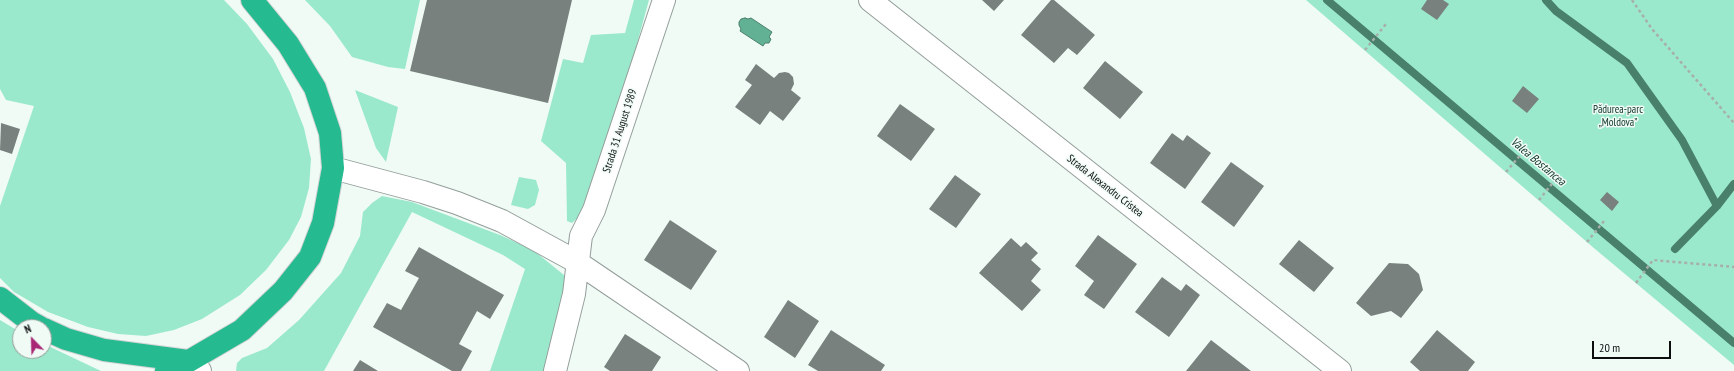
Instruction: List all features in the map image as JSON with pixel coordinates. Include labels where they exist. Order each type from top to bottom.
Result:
[{"type":"highway","points":[[166,371],[195,366],[242,330],[283,291],[310,257],[323,223],[333,168],[330,134],[315,88],[288,44],[252,0]]},
{"type":"highway","points":[[0,298],[27,319]]},
{"type":"highway","points":[[52,333],[66,339],[104,350],[195,366]]},
{"type":"street","name":"Strada 31 August 1989","points":[[554,371],[574,294],[581,236],[594,210],[664,0]]},
{"type":"street","name":"Strada Alexandru Cristea","points":[[870,0],[1340,371]]},
{"type":"street","points":[[333,168],[423,192],[457,203],[502,221],[577,262],[738,371]]},
{"type":"path","points":[[1632,0],[1652,28],[1734,123]]},
{"type":"path","points":[[1365,50],[1386,24]]},
{"type":"path","points":[[1506,172],[1522,153]]},
{"type":"path","points":[[1539,200],[1555,180]]},
{"type":"path","points":[[1587,242],[1604,221]]},
{"type":"path","points":[[1636,283],[1652,260],[1734,267]]},
{"type":"green space","points":[[0,0],[224,0],[247,24],[273,59],[290,92],[304,128],[311,159],[309,188],[301,217],[289,240],[266,270],[240,295],[202,319],[174,330],[146,336],[118,334],[88,327],[48,312],[14,292],[0,278],[0,206],[34,106],[6,100],[0,89]]},
{"type":"green space","points":[[305,0],[420,0],[405,69],[388,67],[352,57],[330,26]]},
{"type":"green space","points":[[634,0],[649,0],[616,120],[581,215],[572,223],[567,221],[566,163],[541,141],[563,59],[583,63],[591,35],[625,33]]},
{"type":"green space","name":"Pădurea-parc „Moldova”","points":[[1306,0],[1734,0],[1734,365],[1595,249]]},
{"type":"green space","points":[[355,90],[398,107],[386,162],[376,148]]},
{"type":"green space","points":[[519,177],[536,180],[539,190],[535,205],[528,209],[511,205]]},
{"type":"green space","points":[[382,196],[412,202],[500,235],[533,250],[564,275],[564,300],[547,371],[490,371],[525,269],[503,255],[412,212],[324,371],[236,371],[237,363],[242,358],[267,348],[299,320],[341,273],[360,236],[363,212]]},
{"type":"green space","points":[[0,320],[12,327],[12,359],[52,359],[52,348],[101,371],[0,371]]},
{"type":"shaded area","points":[[751,18],[772,32],[769,37],[771,39],[769,43],[765,43],[763,46],[740,31],[741,29],[739,22],[741,19]]},
{"type":"building","points":[[427,0],[572,0],[548,103],[410,71]]},
{"type":"building","points":[[982,0],[1004,0],[994,11]]},
{"type":"building","points":[[1051,0],[1054,0],[1095,35],[1077,55],[1068,48],[1054,63],[1021,35]]},
{"type":"building","points":[[1427,0],[1443,0],[1449,4],[1437,20],[1421,9]]},
{"type":"building","points":[[1105,61],[1143,92],[1120,119],[1083,88]]},
{"type":"building","points":[[756,64],[774,78],[779,73],[785,72],[789,73],[793,77],[794,84],[791,90],[801,98],[783,121],[770,111],[760,125],[735,107],[752,85],[745,80]]},
{"type":"building","points":[[1523,86],[1539,99],[1527,113],[1512,101]]},
{"type":"building","points":[[900,104],[935,129],[911,161],[877,136]]},
{"type":"building","points":[[1,123],[20,129],[12,154],[0,150]]},
{"type":"building","points":[[1172,133],[1183,141],[1187,135],[1211,153],[1185,189],[1150,163]]},
{"type":"building","points":[[1231,162],[1264,186],[1234,227],[1201,202]]},
{"type":"building","points":[[955,175],[981,194],[956,228],[929,209]]},
{"type":"building","points":[[1607,192],[1619,202],[1612,211],[1600,200]]},
{"type":"building","points":[[670,220],[717,251],[691,290],[644,260]]},
{"type":"building","points":[[1098,235],[1137,264],[1104,309],[1084,295],[1094,281],[1075,266]]},
{"type":"building","points":[[1011,238],[1021,247],[1026,242],[1038,253],[1031,260],[1041,269],[1031,281],[1041,290],[1022,311],[979,273]]},
{"type":"building","points":[[1299,240],[1334,268],[1314,292],[1279,264]]},
{"type":"building","points":[[419,247],[504,295],[490,319],[477,311],[459,344],[472,351],[461,371],[452,371],[373,327],[387,303],[401,310],[419,278],[405,271]]},
{"type":"building","points":[[1389,263],[1408,264],[1419,274],[1423,290],[1401,318],[1391,311],[1371,316],[1356,303]]},
{"type":"building","points":[[1162,277],[1181,291],[1186,284],[1200,295],[1169,337],[1135,312]]},
{"type":"building","points":[[788,300],[819,321],[795,358],[764,337]]},
{"type":"building","points":[[831,330],[885,365],[881,371],[818,371],[808,365]]},
{"type":"building","points":[[1437,330],[1475,362],[1468,371],[1420,371],[1410,362]]},
{"type":"building","points":[[625,334],[661,357],[652,371],[610,371],[604,367]]},
{"type":"building","points":[[1211,340],[1251,371],[1186,371]]},
{"type":"building","points":[[360,360],[378,371],[353,371]]},
{"type":"waterway","name":"Valea Bostancea","points":[[1327,0],[1734,343]]},
{"type":"waterway","points":[[1546,0],[1556,11],[1627,63],[1682,140],[1717,206]]},
{"type":"waterway","points":[[1675,249],[1717,206],[1734,184]]}]
